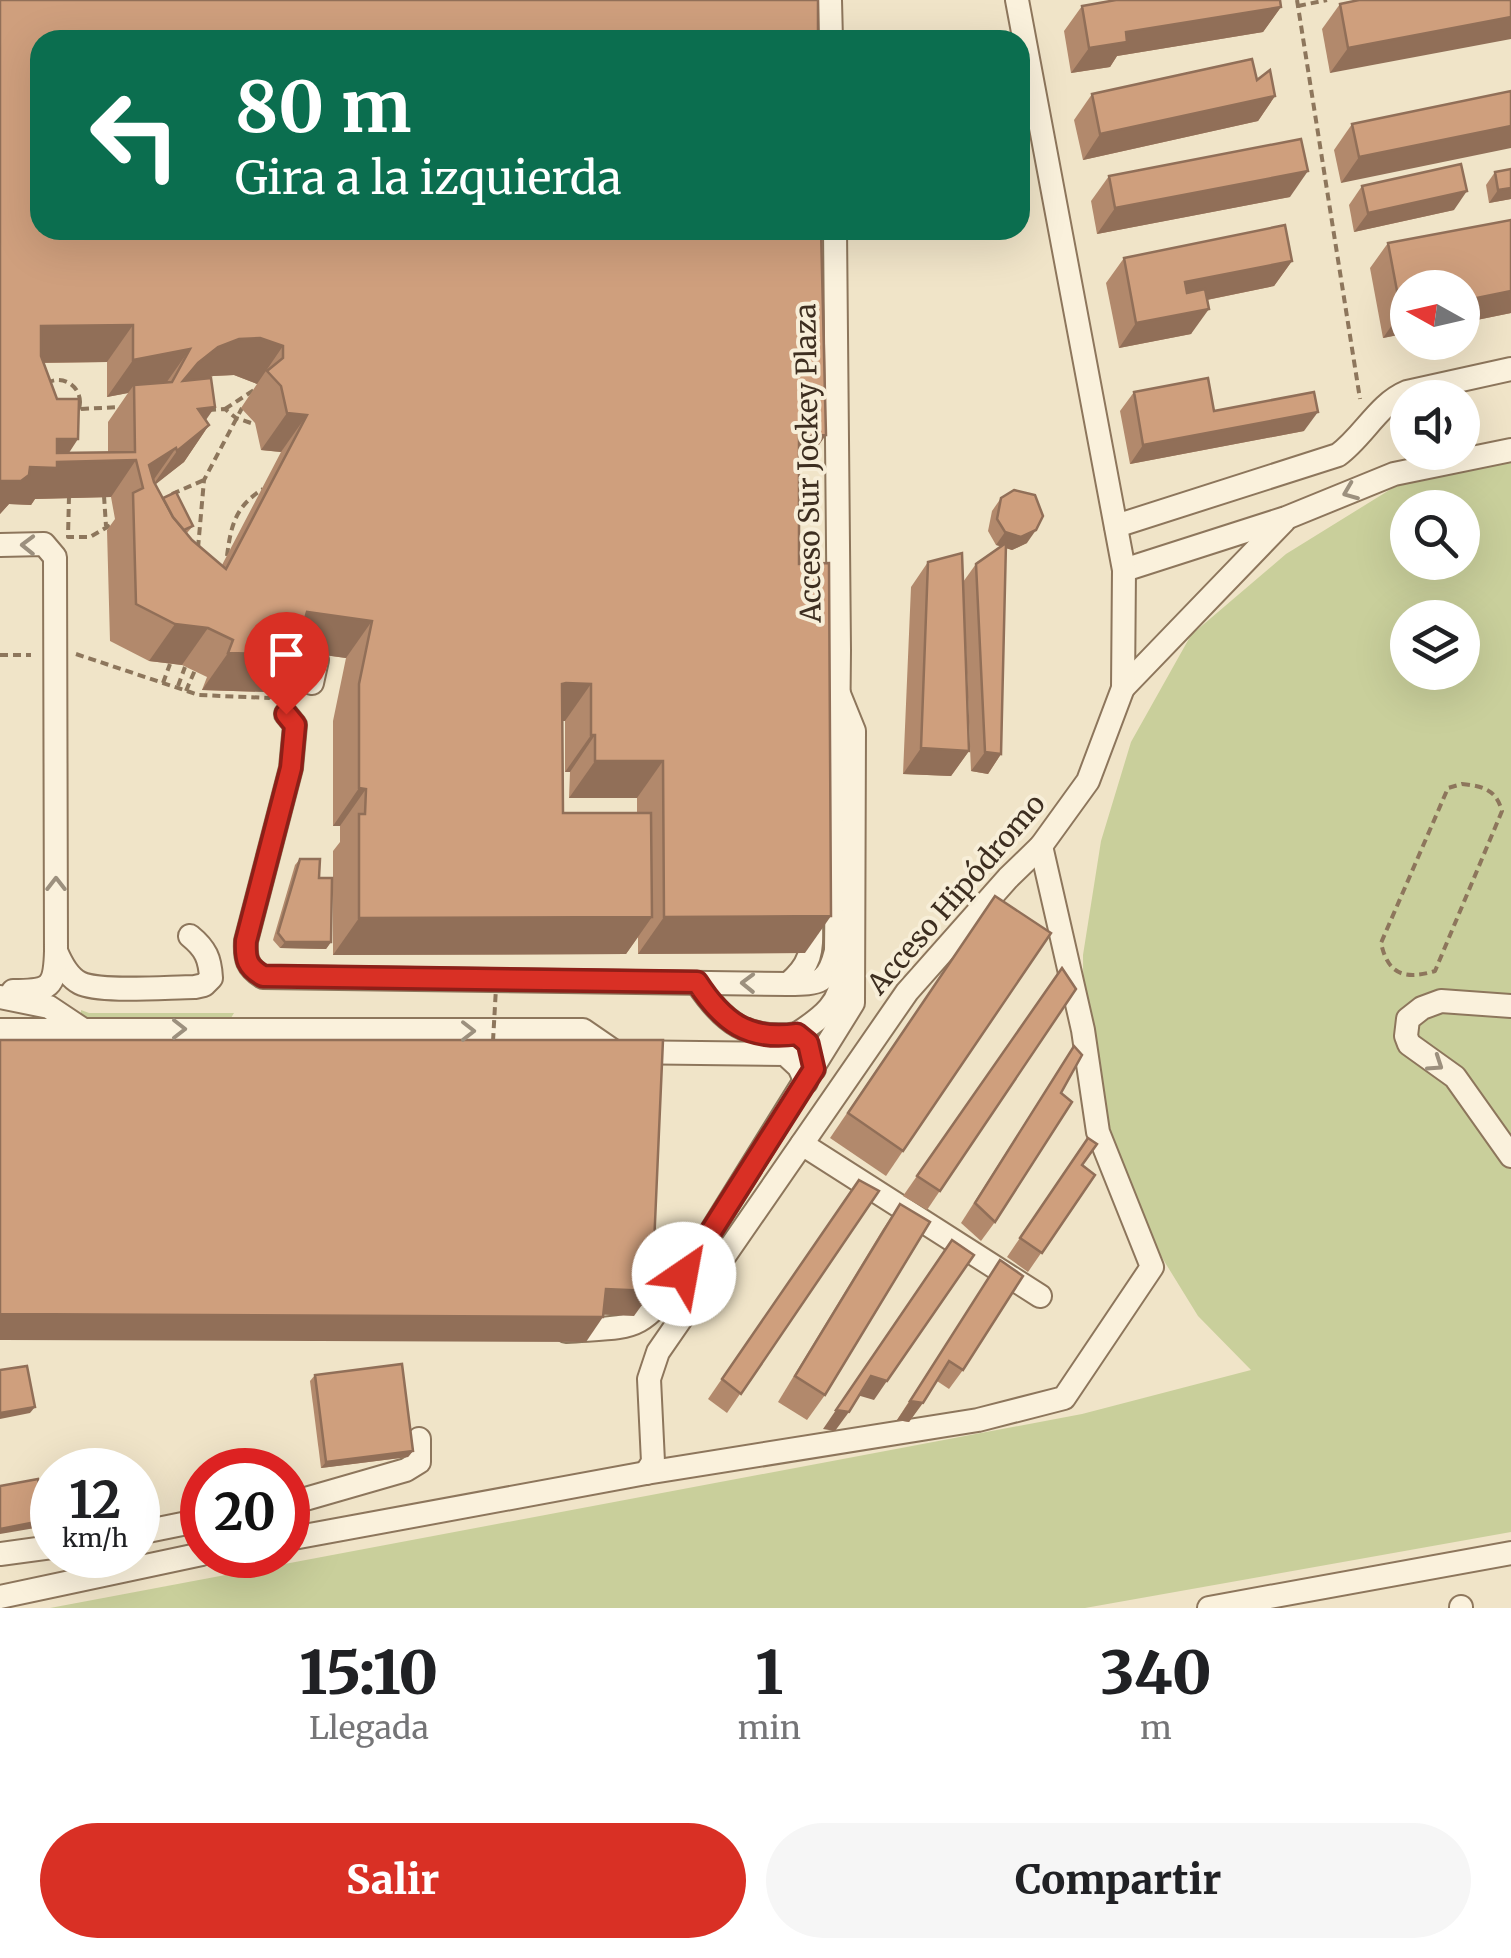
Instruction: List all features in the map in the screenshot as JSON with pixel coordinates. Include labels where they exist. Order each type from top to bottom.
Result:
[{"type":"street","points":[[830,0],[831,30]]},
{"type":"street","name":"Acceso Hipódromo","points":[[1017,0],[1023,30]]},
{"type":"street","name":"Acceso Hipódromo","points":[[646,1473],[653,1462],[649,1379],[658,1352],[907,992],[1041,846],[1088,781],[1123,688],[1124,570],[1030,69]]},
{"type":"street","name":"Acceso Sur Jockey Plaza","points":[[836,240],[836,940]]},
{"type":"street","points":[[1116,526],[1338,455],[1353,444],[1394,397],[1511,368]]},
{"type":"street","points":[[1124,570],[1286,518],[1394,474],[1511,450]]},
{"type":"street","points":[[1123,688],[1286,518]]},
{"type":"street","points":[[0,544],[44,544],[55,557],[56,951],[55,976],[50,984],[40,991],[0,994]]},
{"type":"street","points":[[542,1332],[628,1328],[655,1310],[684,1274],[853,1003],[854,731],[839,694]]},
{"type":"street","points":[[286,714],[295,725],[291,768],[246,941],[246,958],[254,971],[263,976],[812,984],[824,980],[832,968],[836,940]]},
{"type":"street","points":[[310,1534],[646,1473],[978,1420],[1064,1398],[1152,1266],[1098,1132],[1084,1030],[1041,846]]},
{"type":"street","points":[[788,984],[811,957],[811,900]]},
{"type":"street","points":[[56,951],[61,963],[81,984],[97,988],[195,988],[211,978],[210,963],[201,945],[190,936]]},
{"type":"street","points":[[697,982],[717,1012],[739,1026],[774,1037],[797,1034],[825,1016],[843,990],[844,952],[836,940]]},
{"type":"street","points":[[0,994],[49,1007],[82,1029]]},
{"type":"street","points":[[1511,1006],[1441,1002],[1413,1014],[1406,1028],[1409,1044],[1455,1077],[1511,1156]]},
{"type":"street","points":[[0,1030],[582,1030],[615,1052],[786,1054],[807,1080]]},
{"type":"street","points":[[370,1031],[434,1049],[526,1053]]},
{"type":"street","points":[[797,1034],[808,1043],[807,1080]]},
{"type":"street","points":[[581,1056],[599,1056],[627,1066]]},
{"type":"street","points":[[802,1144],[1040,1296]]},
{"type":"street","points":[[649,1284],[684,1274]]},
{"type":"street","points":[[310,1499],[406,1470],[419,1462],[419,1439]]},
{"type":"street","points":[[0,1554],[30,1550]]},
{"type":"street","points":[[1208,1608],[1511,1553]]},
{"type":"street","points":[[0,1596],[180,1559]]},
{"type":"path","points":[[1327,0],[1298,3],[1365,428]]},
{"type":"path","points":[[79,410],[79,395],[65,380],[44,384],[36,396],[37,412],[55,424],[70,421],[79,410],[133,406]]},
{"type":"path","points":[[198,548],[204,480],[241,408],[258,391],[224,409],[202,411]]},
{"type":"path","points":[[224,409],[254,424],[262,418]]},
{"type":"path","points":[[236,418],[248,416]]},
{"type":"path","points":[[227,560],[230,529],[246,499],[273,478]]},
{"type":"path","points":[[168,496],[204,480]]},
{"type":"path","points":[[102,492],[106,528]]},
{"type":"path","points":[[82,494],[67,493],[68,537],[90,537],[119,520]]},
{"type":"path","points":[[230,529],[243,530]]},
{"type":"path","points":[[90,658],[199,695],[269,698],[283,668]]},
{"type":"path","points":[[186,691],[200,658]]},
{"type":"path","points":[[164,683],[170,664]]},
{"type":"path","points":[[177,688],[185,666]]},
{"type":"path","points":[[1462,784],[1478,786],[1498,798],[1502,812],[1435,972],[1417,977],[1399,972],[1385,961],[1381,943],[1448,788],[1462,784]]},
{"type":"path","points":[[492,1043],[497,970]]},
{"type":"green space","points":[[1511,453],[1511,1532],[1085,1608],[50,1608],[210,1578],[310,1578],[310,1559],[1082,1414],[1251,1370],[1198,1316],[1124,1196],[1084,1078],[1083,955],[1101,841],[1131,742],[1191,635],[1286,554],[1422,470],[1480,470],[1480,458]]},
{"type":"green space","points":[[81,1010],[234,1013],[231,1018],[81,1019]]},
{"type":"building","points":[[0,0],[818,0],[818,30],[30,30],[30,240],[821,240],[826,435],[799,436],[799,564],[829,563],[831,916],[664,917],[663,761],[595,761],[591,684],[566,683],[562,684],[563,813],[651,813],[652,917],[359,918],[359,814],[365,814],[366,789],[359,788],[359,684],[372,621],[307,612],[294,655],[228,653],[233,640],[208,628],[175,624],[136,604],[133,493],[143,488],[136,460],[57,462],[57,468],[30,467],[29,475],[21,481],[0,481]],"holes":[[[133,325],[133,360],[190,349],[172,382],[134,385],[135,452],[57,453],[57,439],[78,439],[79,399],[57,399],[41,356],[41,326]],[[260,338],[283,346],[283,358],[267,371],[281,386],[287,413],[307,415],[226,569],[192,540],[173,517],[149,465],[176,448],[177,451],[209,425],[198,409],[215,407],[211,378],[183,381],[198,363],[218,347],[239,339]]]},
{"type":"building","points":[[1116,0],[1280,0],[1281,7],[1126,32],[1127,42],[1089,48],[1082,6]]},
{"type":"building","points":[[1359,0],[1511,0],[1511,17],[1348,48],[1340,4]]},
{"type":"building","points":[[1252,59],[1257,80],[1270,70],[1275,96],[1100,134],[1092,94]]},
{"type":"building","points":[[1511,91],[1511,126],[1359,157],[1352,124]]},
{"type":"building","points":[[1301,139],[1308,171],[1115,208],[1109,176]]},
{"type":"building","points":[[1461,164],[1467,191],[1368,213],[1362,186]]},
{"type":"building","points":[[1511,169],[1511,188],[1498,190],[1495,172]]},
{"type":"building","points":[[1511,220],[1511,291],[1480,297],[1480,270],[1393,270],[1388,243]]},
{"type":"building","points":[[1285,225],[1292,261],[1185,282],[1187,293],[1205,289],[1209,309],[1136,323],[1124,258]]},
{"type":"building","points":[[1208,378],[1214,411],[1314,392],[1318,412],[1143,445],[1134,392]]},
{"type":"building","points":[[1014,490],[1035,495],[1043,516],[1036,530],[1021,537],[1005,532],[997,519],[1001,498]]},
{"type":"building","points":[[176,492],[193,526],[184,530],[163,498]]},
{"type":"building","points":[[1006,543],[1001,754],[985,752],[976,564]]},
{"type":"building","points":[[962,553],[969,751],[921,748],[928,562]]},
{"type":"building","points":[[300,859],[320,859],[319,878],[332,878],[331,942],[285,942],[278,933]]},
{"type":"building","points":[[995,896],[1051,933],[903,1151],[848,1113]]},
{"type":"building","points":[[1062,968],[1076,989],[940,1191],[917,1176]]},
{"type":"building","points":[[0,1040],[663,1040],[652,1291],[606,1289],[603,1317],[0,1314]]},
{"type":"building","points":[[1074,1046],[1082,1055],[1061,1093],[1072,1102],[995,1222],[975,1203]]},
{"type":"building","points":[[1088,1138],[1097,1144],[1082,1165],[1095,1175],[1042,1253],[1020,1238]]},
{"type":"building","points":[[859,1180],[879,1191],[741,1394],[722,1379]]},
{"type":"building","points":[[900,1204],[930,1222],[825,1395],[795,1376]]},
{"type":"building","points":[[952,1240],[974,1255],[887,1381],[871,1376],[849,1412],[836,1410]]},
{"type":"building","points":[[1000,1260],[1023,1276],[963,1370],[949,1361],[923,1403],[910,1401]]},
{"type":"building","points":[[402,1364],[413,1451],[326,1462],[315,1375]]},
{"type":"building","points":[[27,1366],[35,1407],[0,1413],[0,1370]]},
{"type":"building","points":[[30,1480],[30,1523],[0,1529],[0,1486]]},
{"type":"route","points":[[286,714],[295,725],[291,768],[246,941],[246,958],[254,971],[263,976],[337,978],[697,982],[717,1012],[739,1026],[774,1037],[797,1034],[808,1043],[814,1069],[684,1274]]}]
